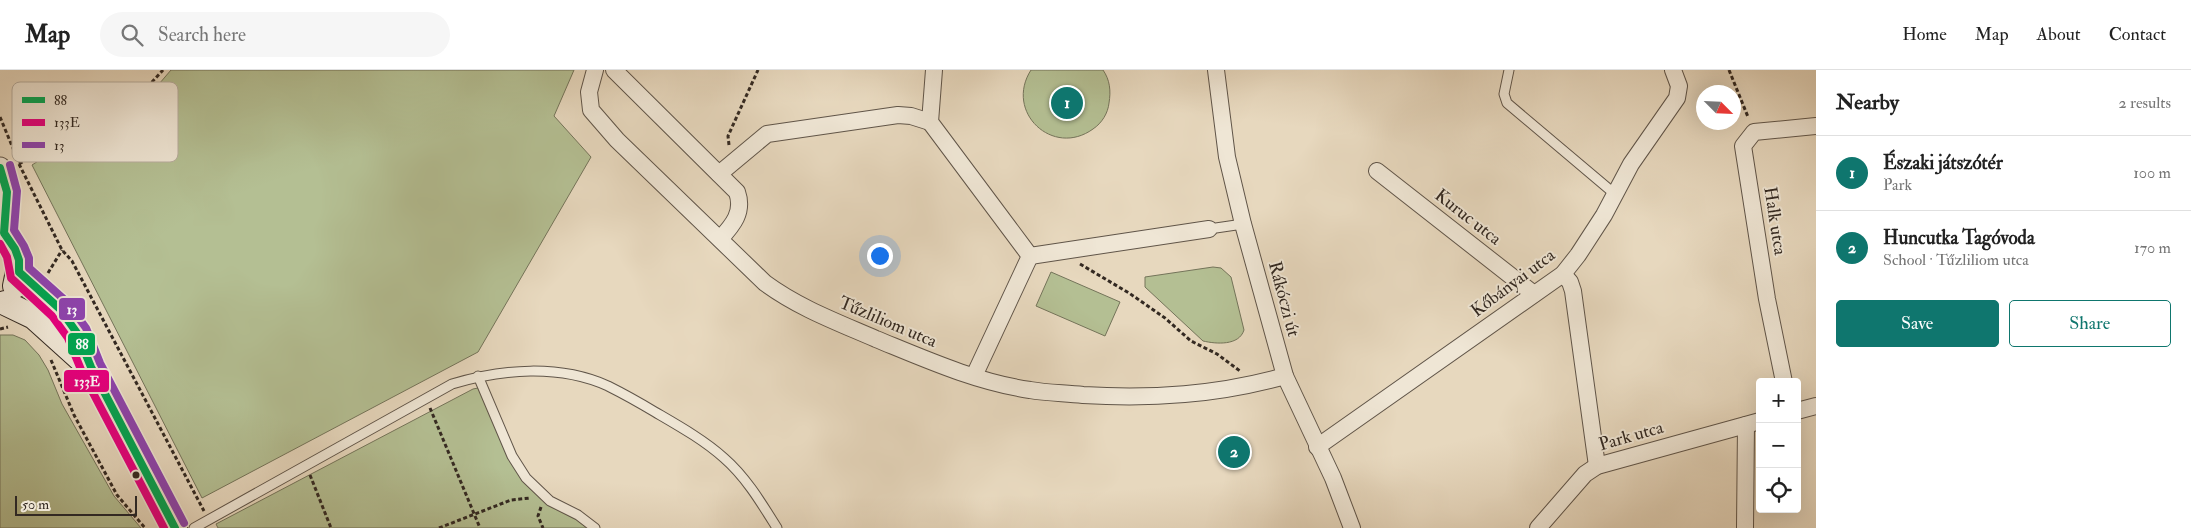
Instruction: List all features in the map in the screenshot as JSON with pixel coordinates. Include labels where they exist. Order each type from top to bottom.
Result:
[{"type":"main road","points":[[2,231],[15,249],[19,260],[19,272],[14,289],[3,305],[34,317],[90,367]]},
{"type":"main road","points":[[19,272],[60,310],[77,333],[90,367],[175,528]]},
{"type":"street","name":"Tűzliliom utca","points":[[595,70],[589,92],[592,110],[617,140],[764,283],[799,305],[935,364],[1030,390],[1118,397],[1182,396],[1217,392],[1258,384],[1285,376]]},
{"type":"street","points":[[614,70],[737,192],[741,202],[732,226],[720,239]]},
{"type":"street","points":[[930,122],[934,70]]},
{"type":"street","name":"Rákóczi út","points":[[1216,70],[1227,157],[1243,224],[1285,376],[1333,478],[1352,528]]},
{"type":"street","name":"Kőbányai utca","points":[[1318,447],[1563,274],[1578,255],[1616,195],[1631,164],[1677,98],[1679,86],[1673,70]]},
{"type":"street","points":[[719,174],[767,134],[898,116],[911,116],[930,122],[1030,256]]},
{"type":"street","points":[[1754,132],[1816,126]]},
{"type":"street","name":"Halk utca","points":[[1754,132],[1748,137],[1743,146],[1767,299],[1783,378]]},
{"type":"street","points":[[2,231],[10,166]]},
{"type":"street","name":"Kuruc utca","points":[[1378,171],[1534,294]]},
{"type":"street","points":[[1030,256],[1209,229]]},
{"type":"street","points":[[974,376],[1030,256]]},
{"type":"street","points":[[1563,274],[1570,282],[1573,291],[1596,466]]},
{"type":"street","points":[[1801,410],[1816,406]]},
{"type":"street","points":[[1745,528],[1753,423]]},
{"type":"street","name":"Park utca","points":[[1538,528],[1585,474],[1596,466],[1753,423]]},
{"type":"lane","points":[[1508,70],[1504,94],[1507,103],[1616,195]]},
{"type":"lane","points":[[1209,229],[1243,224]]},
{"type":"lane","points":[[194,528],[452,384],[478,376],[513,371],[547,372],[580,377],[608,386],[682,428],[725,459],[744,480],[777,528]]},
{"type":"lane","points":[[478,376],[512,456],[526,478],[544,496],[578,515],[595,528]]},
{"type":"path","points":[[152,82],[163,70]]},
{"type":"path","points":[[732,162],[728,136],[758,70]]},
{"type":"path","points":[[1729,70],[1754,132]]},
{"type":"path","points":[[0,117],[10,166],[62,250],[72,261],[208,520]]},
{"type":"path","points":[[1076,249],[1080,264],[1129,293],[1166,318],[1191,341],[1216,354],[1258,384]]},
{"type":"path","points":[[46,352],[56,368],[74,415],[117,494],[145,528]]},
{"type":"path","points":[[426,398],[480,528]]},
{"type":"path","points":[[155,432],[160,428]]},
{"type":"path","points":[[306,465],[331,528]]},
{"type":"path","points":[[439,528],[511,500],[544,496],[538,516],[544,528]]},
{"type":"green space","points":[[171,70],[574,70],[554,116],[591,157],[478,352],[202,498],[32,165],[37,162],[178,162],[178,82],[161,82]]},
{"type":"green space","points":[[1031,70],[1103,70],[1109,82],[1110,99],[1104,117],[1099,124],[1078,137],[1063,138],[1049,134],[1037,126],[1028,115],[1024,101],[1024,86]]},
{"type":"green space","points":[[1213,267],[1221,268],[1231,277],[1244,330],[1237,339],[1226,343],[1203,341],[1145,287],[1145,277]]},
{"type":"green space","points":[[1051,272],[1120,302],[1105,336],[1036,306]]},
{"type":"green space","points":[[0,335],[13,335],[25,340],[39,355],[48,370],[62,404],[114,496],[141,528],[0,528]]},
{"type":"green space","points":[[483,387],[512,456],[544,496],[595,528],[218,528],[216,524],[473,389]]},
{"type":"transit line","name":"13","points":[[10,165],[17,191],[14,230],[29,258],[29,268],[67,302],[86,328],[100,363],[184,523]]},
{"type":"transit line","name":"88","points":[[0,168],[7,192],[4,233],[15,249],[19,260],[19,272],[60,309],[77,333],[91,367],[175,528]]},
{"type":"transit line","name":"133E","points":[[0,244],[7,257],[11,278],[52,316],[68,338],[82,372],[164,528]]},
{"type":"place","name":"Északi játszótér","points":[[1067,103]]},
{"type":"place","name":"Huncutka Tagóvoda","points":[[1234,452]]}]
